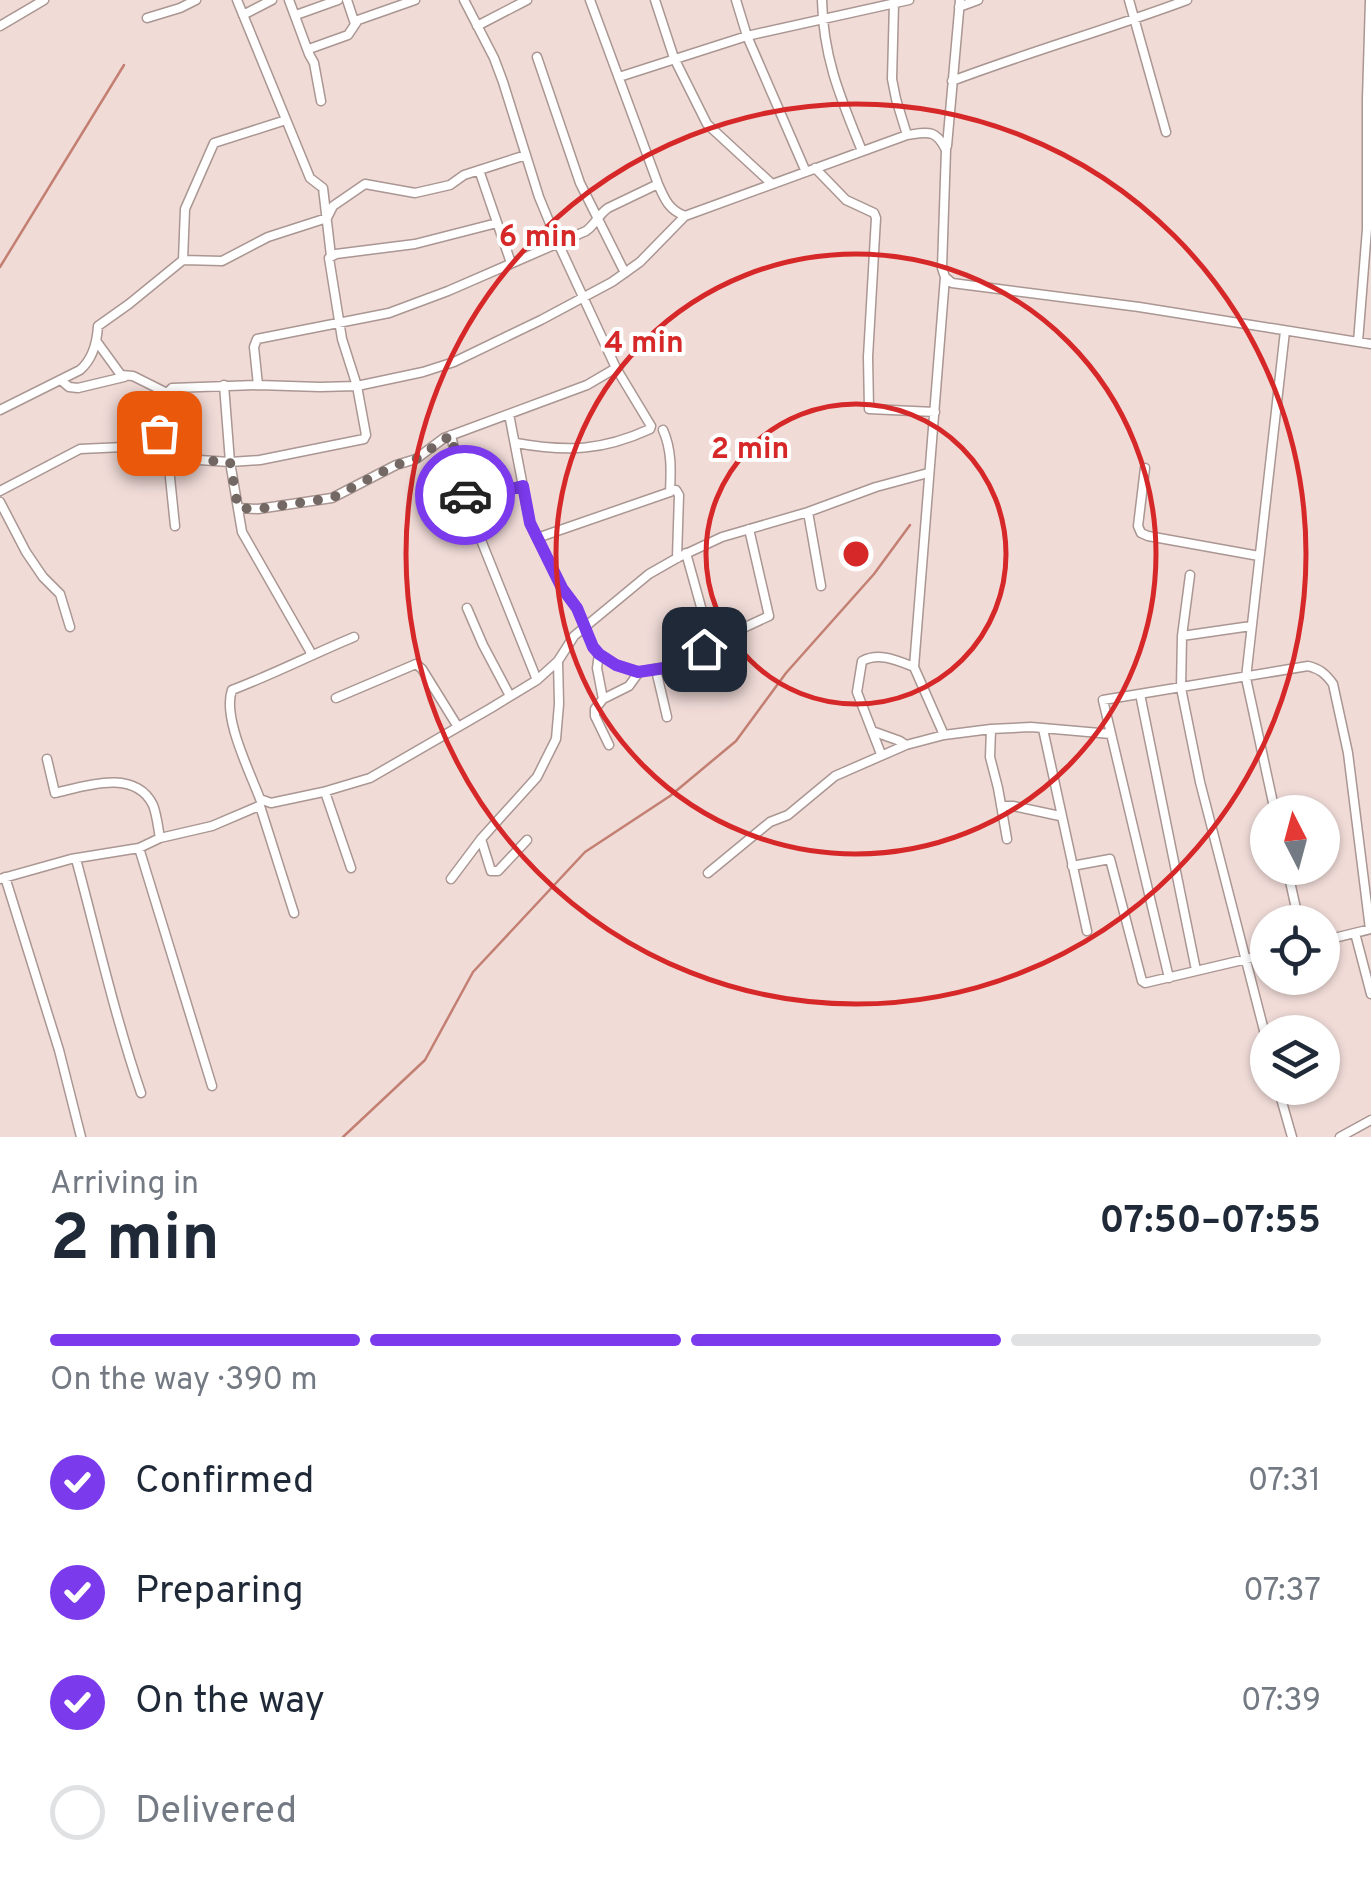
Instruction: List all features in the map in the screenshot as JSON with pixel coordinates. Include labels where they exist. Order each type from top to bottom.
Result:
[{"type":"street","points":[[0,26],[44,0]]},
{"type":"street","points":[[148,18],[196,0]]},
{"type":"street","points":[[168,458],[230,462],[280,457],[366,436],[339,324],[322,188],[310,178],[237,0]]},
{"type":"street","points":[[243,16],[272,0]]},
{"type":"street","points":[[289,0],[314,63],[320,101]]},
{"type":"street","points":[[296,16],[338,0]]},
{"type":"street","points":[[347,0],[355,24]]},
{"type":"street","points":[[309,54],[309,49],[348,36],[355,24],[366,17],[415,0]]},
{"type":"street","points":[[464,0],[503,82],[539,197],[558,243],[616,368],[651,426],[626,440],[599,448],[553,449],[516,442]]},
{"type":"street","points":[[477,26],[527,0]]},
{"type":"street","points":[[590,0],[658,184],[667,204],[685,216]]},
{"type":"street","points":[[655,0],[674,58],[712,131],[772,184]]},
{"type":"street","points":[[736,0],[748,36],[810,170],[846,200],[874,213],[876,218],[868,357],[870,409],[934,412]]},
{"type":"street","points":[[822,0],[833,80],[862,151]]},
{"type":"street","points":[[619,77],[748,36],[909,0]]},
{"type":"street","points":[[978,0],[959,4],[946,150],[942,268],[952,283],[1139,307],[1371,344]]},
{"type":"street","points":[[1129,0],[1166,132]]},
{"type":"street","points":[[952,82],[1187,0]]},
{"type":"street","points":[[1358,342],[1367,229],[1370,0]]},
{"type":"street","points":[[891,2],[892,78],[906,135]]},
{"type":"street","points":[[536,57],[580,183],[626,273]]},
{"type":"street","points":[[183,260],[185,209],[214,143],[286,120]]},
{"type":"street","points":[[0,492],[80,449],[146,446],[164,426],[167,393],[172,388],[258,384],[357,386],[423,372],[454,362],[541,320],[626,273],[685,216],[906,135],[928,132],[940,138],[946,150]]},
{"type":"street","points":[[0,410],[62,381],[86,365],[97,342],[98,326],[183,260],[222,261],[268,237],[327,218],[333,206],[364,184],[415,193],[450,185],[464,175],[526,155]]},
{"type":"street","points":[[479,170],[511,263]]},
{"type":"street","points":[[258,384],[254,347],[257,339],[389,314],[586,232],[608,208],[658,184]]},
{"type":"street","points":[[331,256],[416,244],[497,222]]},
{"type":"street","points":[[944,735],[914,667],[945,276]]},
{"type":"street","points":[[1271,795],[1246,678],[1285,331]]},
{"type":"street","points":[[97,342],[121,375],[134,376],[167,393]]},
{"type":"street","points":[[238,508],[258,509],[332,498],[416,459],[451,435],[587,384],[616,368]]},
{"type":"street","points":[[62,381],[78,388],[134,376]]},
{"type":"street","points":[[224,385],[230,462],[242,532],[310,655]]},
{"type":"street","points":[[509,414],[530,523],[599,654],[616,665],[638,672],[681,662],[769,616],[749,528]]},
{"type":"street","points":[[662,430],[669,444],[671,490]]},
{"type":"street","points":[[159,433],[168,458],[174,526]]},
{"type":"street","points":[[451,435],[469,506],[537,680]]},
{"type":"street","points":[[1145,468],[1138,526],[1141,533],[1260,556]]},
{"type":"street","points":[[81,1137],[59,1050],[2,878],[139,848],[160,838],[212,826],[261,804],[325,792],[370,778],[537,680],[558,661],[574,636],[649,574],[677,558],[722,537],[928,473]]},
{"type":"street","points":[[469,506],[480,497],[523,486]]},
{"type":"street","points":[[537,538],[671,490],[679,495],[677,558]]},
{"type":"street","points":[[0,502],[26,552],[60,594],[70,626]]},
{"type":"street","points":[[808,512],[821,586]]},
{"type":"street","points":[[686,554],[711,643]]},
{"type":"street","points":[[1190,575],[1182,636],[1181,688],[1200,782],[1260,1015]]},
{"type":"street","points":[[467,608],[510,696]]},
{"type":"street","points":[[1182,636],[1252,626]]},
{"type":"street","points":[[294,913],[231,719],[229,694],[354,637]]},
{"type":"street","points":[[599,654],[597,668],[603,699]]},
{"type":"street","points":[[881,754],[857,692],[862,660],[882,656],[914,667]]},
{"type":"street","points":[[451,878],[537,777],[556,739],[560,704],[558,661]]},
{"type":"street","points":[[336,698],[416,664],[458,727]]},
{"type":"street","points":[[1169,978],[1103,700],[1308,666],[1326,674],[1332,684],[1348,753],[1370,929],[1340,937]]},
{"type":"street","points":[[656,670],[667,717]]},
{"type":"street","points":[[608,745],[596,716],[597,706],[628,686],[638,672]]},
{"type":"street","points":[[1140,694],[1196,970]]},
{"type":"street","points":[[708,873],[835,776],[881,754],[944,735],[991,729],[1021,727],[1111,734]]},
{"type":"street","points":[[991,729],[990,757],[1007,839]]},
{"type":"street","points":[[1042,729],[1086,931]]},
{"type":"street","points":[[872,731],[900,740],[906,746]]},
{"type":"street","points":[[47,760],[55,793],[112,782],[137,788],[152,803],[160,838]]},
{"type":"street","points":[[325,792],[351,868]]},
{"type":"street","points":[[1002,806],[1060,816]]},
{"type":"street","points":[[482,839],[491,872],[498,872],[526,840]]},
{"type":"street","points":[[139,848],[212,1086]]},
{"type":"street","points":[[76,860],[123,1040],[141,1093]]},
{"type":"street","points":[[1072,866],[1110,860],[1142,981],[1148,984],[1250,958]]},
{"type":"street","points":[[1355,933],[1371,994]]},
{"type":"street","points":[[1283,1105],[1292,1137]]},
{"type":"street","points":[[1341,1137],[1371,1120]]},
{"type":"waterway","points":[[0,267],[124,65]]},
{"type":"waterway","points":[[343,1137],[425,1060],[473,972],[585,852],[670,796],[736,741],[786,673],[874,574],[910,525]]},
{"type":"way so far","points":[[159,433],[168,458],[230,462],[238,508],[258,509],[332,498],[416,459],[451,435],[465,495]]},
{"type":"route","points":[[465,495],[469,506],[480,497],[523,486],[530,523],[562,588],[577,608],[593,647],[616,665],[638,672],[665,668],[704,649]]}]
